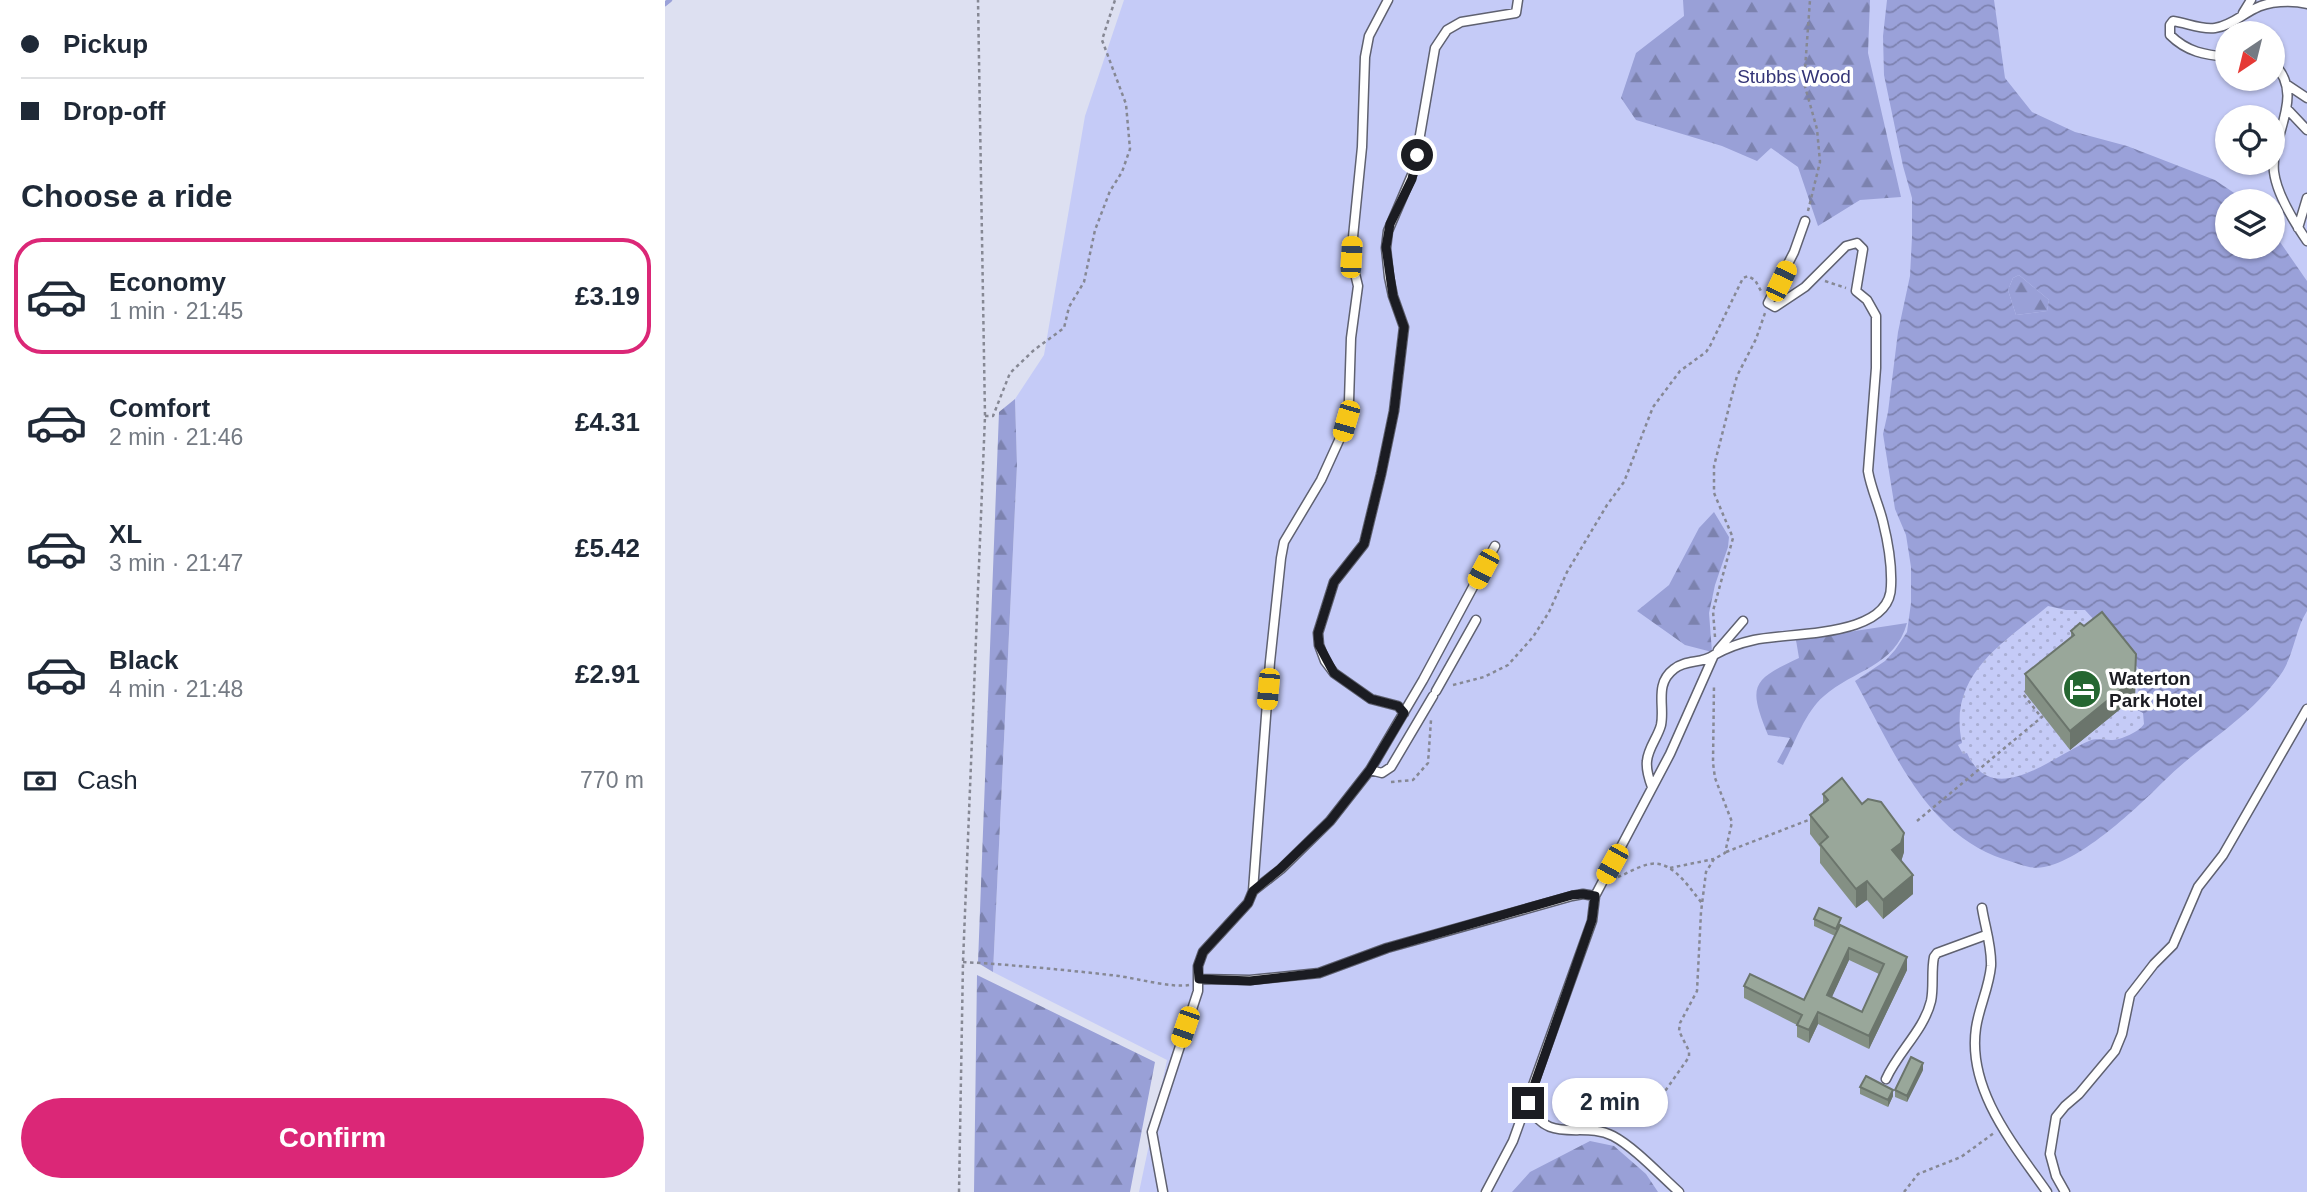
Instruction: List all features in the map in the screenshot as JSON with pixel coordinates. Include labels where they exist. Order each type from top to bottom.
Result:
[{"type":"lane","points":[[1163,1192],[1152,1132],[1199,981],[1198,966],[1203,952],[1248,903],[1253,891],[1261,767],[1284,542],[1321,480],[1346,421],[1351,338],[1358,286],[1351,257],[1362,147],[1366,57],[1369,36],[1388,0]]},
{"type":"lane","points":[[1404,713],[1398,706],[1371,699],[1334,673],[1319,645],[1318,633],[1334,582],[1364,544],[1394,411],[1404,327],[1393,296],[1386,247],[1388,231],[1414,170],[1435,48],[1447,30],[1461,22],[1516,13],[1518,0]]},
{"type":"lane","points":[[2239,19],[2251,0]]},
{"type":"lane","points":[[2235,21],[2270,3],[2298,1],[2307,4]]},
{"type":"lane","points":[[2215,29],[2172,21],[2170,25],[2170,36],[2179,44],[2199,54],[2215,56]]},
{"type":"lane","points":[[2286,83],[2307,98]]},
{"type":"lane","points":[[2286,83],[2289,111],[2275,151],[2274,173],[2298,228],[2307,241]]},
{"type":"lane","points":[[2289,111],[2307,130]]},
{"type":"lane","points":[[2298,228],[2307,198]]},
{"type":"lane","points":[[1652,788],[1646,764],[1661,725],[1660,700],[1668,674],[1675,667],[1689,660],[1708,659],[1728,648],[1755,640],[1852,628],[1886,607],[1891,587],[1889,556],[1883,523],[1871,488],[1867,458],[1876,368],[1877,316],[1867,300],[1856,291],[1863,249],[1857,243],[1846,246],[1816,278],[1778,306],[1772,307],[1768,303],[1794,252],[1805,221]]},
{"type":"lane","points":[[1253,891],[1330,821],[1370,770],[1495,547]]},
{"type":"lane","points":[[1370,770],[1382,773],[1391,767],[1476,620]]},
{"type":"lane","points":[[1486,1192],[1513,1141],[1528,1103],[1592,920],[1595,896],[1670,754],[1714,655],[1743,621]]},
{"type":"lane","points":[[2065,1192],[2056,1176],[2050,1154],[2056,1118],[2115,1051],[2122,1034],[2130,995],[2173,945],[2198,887],[2223,855],[2307,709]]},
{"type":"lane","points":[[1199,981],[1250,981],[1319,973],[1387,948],[1572,895],[1595,896]]},
{"type":"lane","points":[[1982,908],[1991,967],[1976,1029],[1980,1079],[2002,1127],[2047,1192]]},
{"type":"lane","points":[[1886,1079],[1893,1062],[1919,1027],[1931,1002],[1934,957],[1937,953],[1986,935]]},
{"type":"lane","points":[[1528,1103],[1535,1117],[1551,1128],[1609,1134],[1626,1143],[1679,1192]]},
{"type":"path","points":[[959,1192],[963,962],[985,416],[978,0]]},
{"type":"path","points":[[985,416],[993,416],[1010,373],[1034,350],[1064,328],[1069,307],[1084,282],[1100,217],[1130,149],[1126,104],[1102,40],[1115,0]]},
{"type":"path","points":[[1805,221],[1820,162],[1817,129],[1804,83],[1810,0]]},
{"type":"path","points":[[1391,782],[1413,780],[1428,763],[1434,693],[1508,665],[1533,637],[1549,612],[1567,572],[1624,482],[1653,407],[1680,372],[1706,352],[1743,278],[1748,276],[1755,280],[1768,303],[1756,339],[1737,376],[1714,466],[1714,494],[1733,538],[1713,611],[1716,650],[1714,655]]},
{"type":"path","points":[[1816,278],[1856,291]]},
{"type":"path","points":[[1714,681],[1715,778],[1733,822],[1725,853]]},
{"type":"path","points":[[1917,821],[2042,717],[2023,694],[2031,686]]},
{"type":"path","points":[[1670,868],[1714,859],[1814,818]]},
{"type":"path","points":[[1609,1134],[1616,1124],[1646,1110],[1663,1094],[1689,1057],[1689,1051],[1679,1031],[1680,1023],[1697,991],[1702,902],[1706,872],[1714,859]]},
{"type":"path","points":[[1602,883],[1649,864],[1659,864],[1670,868],[1702,902]]},
{"type":"path","points":[[963,962],[1042,967],[1181,986],[1199,981]]},
{"type":"path","points":[[1904,1192],[1918,1174],[1961,1157],[2002,1127]]},
{"type":"green space","points":[[1124,0],[2307,0],[2307,1192],[1139,1192],[1167,1060],[993,972],[1017,465],[1015,399],[1044,355],[1085,116]]},
{"type":"green space","name":"Stubbs Wood","points":[[1683,0],[1870,0],[1868,53],[1901,197],[1860,200],[1818,226],[1798,167],[1771,148],[1757,161],[1722,146],[1636,120],[1621,98],[1636,53],[1684,16]]},
{"type":"green space","points":[[2019,275],[2049,300],[2047,311],[2016,315],[2008,290],[2013,278]]},
{"type":"green space","points":[[1015,399],[1017,465],[993,972],[978,963],[999,412]]},
{"type":"green space","points":[[1714,512],[1729,537],[1709,613],[1712,652],[1685,645],[1637,611],[1669,585],[1699,528]]},
{"type":"green space","points":[[2048,606],[2085,610],[2139,669],[2137,695],[2144,724],[2115,740],[2092,739],[2057,760],[2047,762],[2016,778],[1997,779],[1979,772],[1967,754],[1963,755],[1958,744],[1961,742],[1959,718],[1963,697],[1971,679],[1997,647]]},
{"type":"green space","points":[[1907,623],[1901,638],[1883,659],[1835,687],[1817,703],[1783,765],[1777,762],[1790,738],[1768,735],[1756,695],[1758,686],[1771,672],[1799,658],[1796,640]]},
{"type":"green space","points":[[977,975],[1155,1062],[1130,1192],[974,1192]]},
{"type":"green space","points":[[1590,1141],[1614,1146],[1646,1174],[1658,1192],[1512,1192],[1530,1172]]},
{"type":"water","points":[[1887,0],[1994,0],[2005,78],[2032,112],[2075,132],[2127,146],[2215,180],[2228,189],[2215,189],[2215,259],[2285,259],[2285,249],[2307,281],[2307,611],[2285,667],[2255,704],[2178,768],[2108,832],[2075,854],[2039,868],[2003,859],[1976,847],[1952,830],[1914,785],[1855,681],[1885,661],[1895,650],[1907,632],[1911,603],[1911,567],[1906,535],[1895,509],[1883,434],[1898,332],[1910,276],[1912,198],[1884,75],[1883,36]],"holes":[[[2019,275],[2049,300],[2047,311],[2016,315],[2008,290],[2013,278]],[[2048,606],[2085,610],[2139,669],[2138,699],[2130,706],[2143,713],[2144,724],[2134,733],[2120,739],[2089,741],[2025,774],[1992,778],[1978,770],[1958,745],[1962,743],[1960,719],[1963,698],[1971,679],[1997,647]]]},
{"type":"building","name":"Waterton Park Hotel","points":[[2102,612],[2136,654],[2135,678],[2070,731],[2025,674],[2074,635],[2071,631],[2080,623],[2084,626]]},
{"type":"building","points":[[1842,778],[1862,804],[1868,799],[1881,802],[1904,833],[1901,843],[1892,850],[1913,875],[1883,900],[1867,881],[1856,889],[1820,844],[1828,837],[1810,815],[1828,800],[1823,794]]},
{"type":"building","points":[[1819,908],[1841,918],[1836,929],[1814,919]]},
{"type":"building","points":[[1840,925],[1907,957],[1869,1036],[1818,1012],[1809,1030],[1797,1025],[1802,1015],[1744,986],[1750,974],[1804,1000]],"holes":[[[1849,948],[1884,964],[1862,1012],[1827,995]]]},
{"type":"building","points":[[1911,1057],[1923,1063],[1907,1096],[1895,1090]]},
{"type":"building","points":[[1866,1076],[1893,1090],[1888,1100],[1860,1087]]},
{"type":"waterway","points":[[665,4],[670,0]]},
{"type":"place","name":"Waterton Park Hotel","points":[[2082,689]]},
{"type":"route","points":[[1417,155],[1412,179],[1390,224],[1386,247],[1393,296],[1404,327],[1394,411],[1381,474],[1364,544],[1334,582],[1318,633],[1325,661],[1334,673],[1371,699],[1398,706],[1404,713],[1351,797],[1307,845],[1253,891],[1248,903],[1235,919],[1203,952],[1198,973],[1199,979],[1250,981],[1319,973],[1387,948],[1572,895],[1595,896],[1592,920],[1536,1073],[1528,1103]]}]
